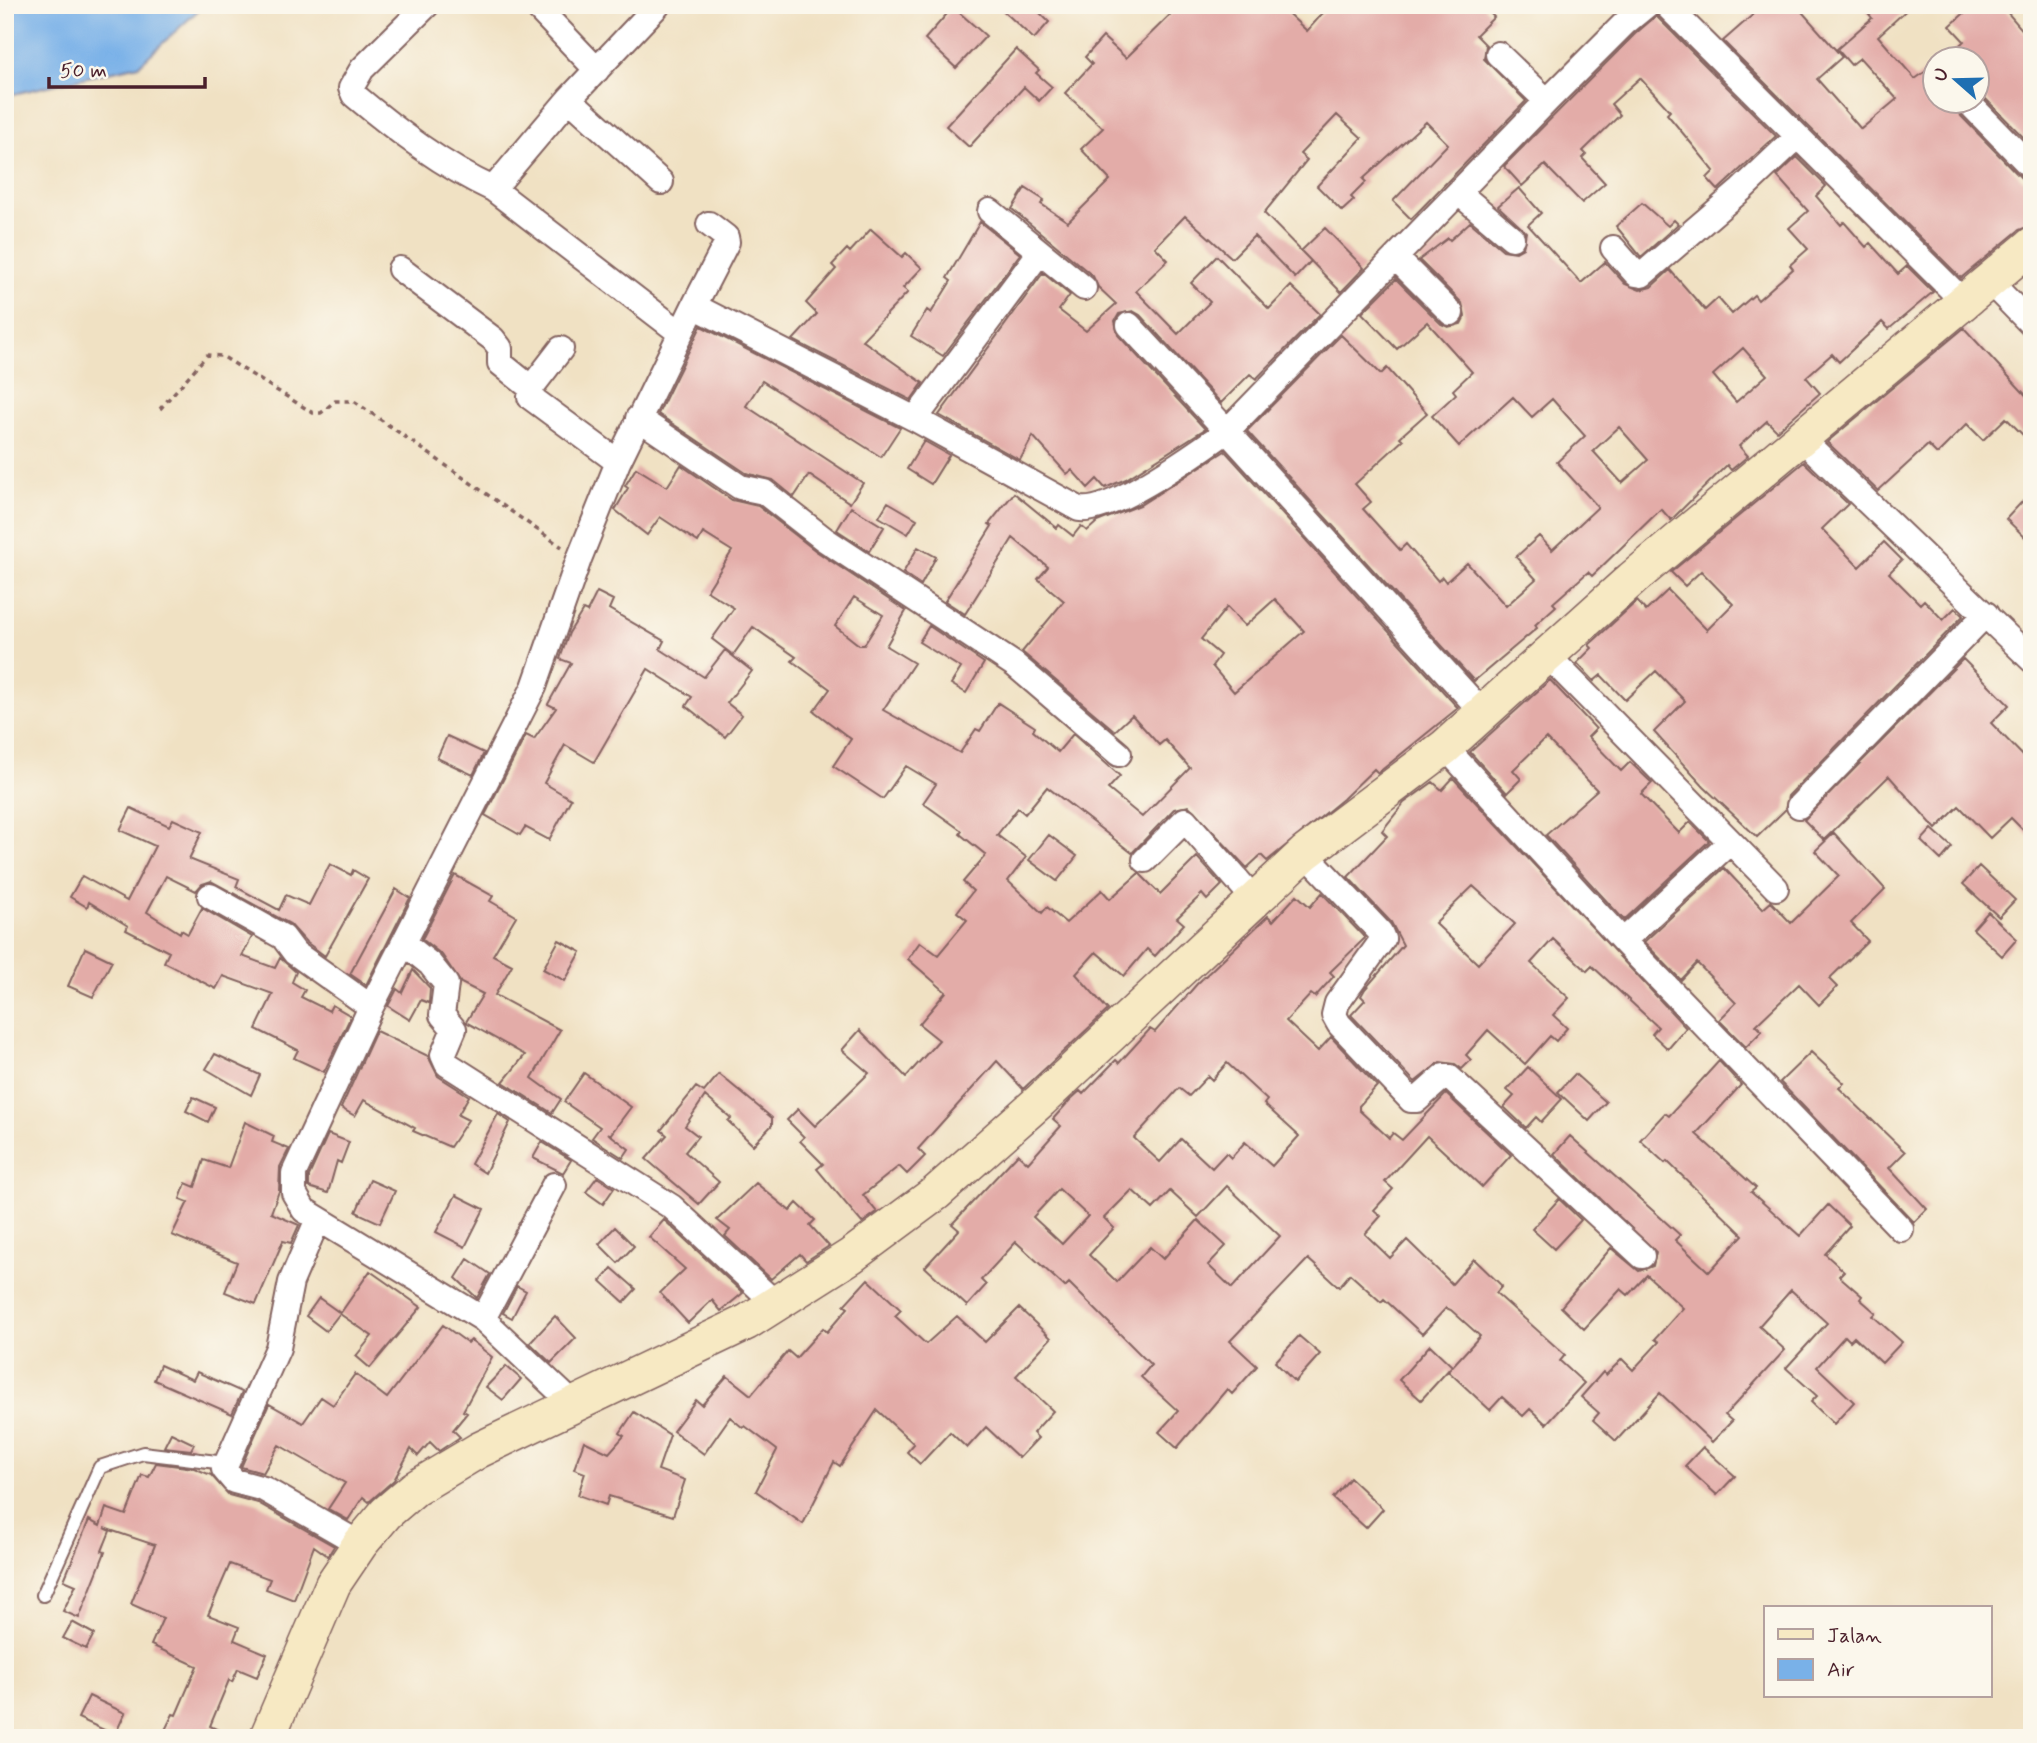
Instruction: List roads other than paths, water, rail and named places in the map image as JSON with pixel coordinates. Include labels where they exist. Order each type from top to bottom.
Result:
[{"type":"street","points":[[427,5],[362,69],[351,88],[354,96],[420,147],[493,190],[679,332]]},
{"type":"street","points":[[535,5],[597,70]]},
{"type":"street","points":[[493,190],[569,99],[658,5]]},
{"type":"street","points":[[694,306],[915,419],[1068,505],[1087,510],[1107,505],[1175,467],[1227,431],[1547,101],[1625,23],[1647,5]]},
{"type":"street","points":[[1666,5],[1797,137],[1976,291],[2032,325]]},
{"type":"street","points":[[1498,54],[1547,101]]},
{"type":"street","points":[[569,99],[661,182]]},
{"type":"street","points":[[1982,116],[2032,168]]},
{"type":"street","points":[[1614,248],[1636,274],[1642,275],[1797,137]]},
{"type":"street","points":[[1459,193],[1512,238]]},
{"type":"street","points":[[990,211],[1084,289]]},
{"type":"street","points":[[574,1405],[483,1319],[318,1219],[297,1202],[294,1173],[371,1007],[534,687],[579,559],[618,462],[679,332],[727,242],[726,237],[709,224]]},
{"type":"street","points":[[267,1738],[316,1618],[333,1584],[360,1544],[414,1489],[445,1467],[715,1338],[851,1256],[936,1193],[1041,1100],[1305,853],[1445,747],[1632,579],[2032,245]]},
{"type":"street","points":[[915,419],[1040,251]]},
{"type":"street","points":[[1396,258],[1451,313]]},
{"type":"street","points":[[400,269],[493,339],[500,348],[500,363],[531,388]]},
{"type":"street","points":[[1129,324],[1484,714]]},
{"type":"street","points":[[561,349],[531,388],[530,397],[618,462]]},
{"type":"street","points":[[638,418],[740,487],[764,492],[824,539],[1015,665],[1119,754]]},
{"type":"street","points":[[1801,438],[2032,660]]},
{"type":"street","points":[[1800,806],[1986,614]]},
{"type":"street","points":[[1548,656],[1776,888]]},
{"type":"street","points":[[1445,747],[1623,941],[1901,1229]]},
{"type":"street","points":[[1145,860],[1185,820],[1254,899]]},
{"type":"street","points":[[1623,941],[1730,842]]},
{"type":"street","points":[[1305,853],[1381,932],[1383,939],[1337,1003],[1334,1015],[1339,1024],[1411,1100],[1417,1100],[1444,1076],[1450,1079],[1642,1255]]},
{"type":"street","points":[[209,896],[284,937],[295,953],[371,1007]]},
{"type":"street","points":[[404,943],[430,964],[446,984],[442,1015],[454,1029],[443,1055],[447,1064],[672,1207],[775,1303]]},
{"type":"street","points":[[483,1319],[554,1185]]},
{"type":"street","points":[[318,1219],[291,1282],[278,1348],[224,1469],[234,1481],[264,1489],[360,1544]]},
{"type":"lane","points":[[43,1595],[100,1467],[142,1453],[225,1463]]},
{"type":"water","points":[[5,5],[204,5],[139,65],[5,96]]}]
